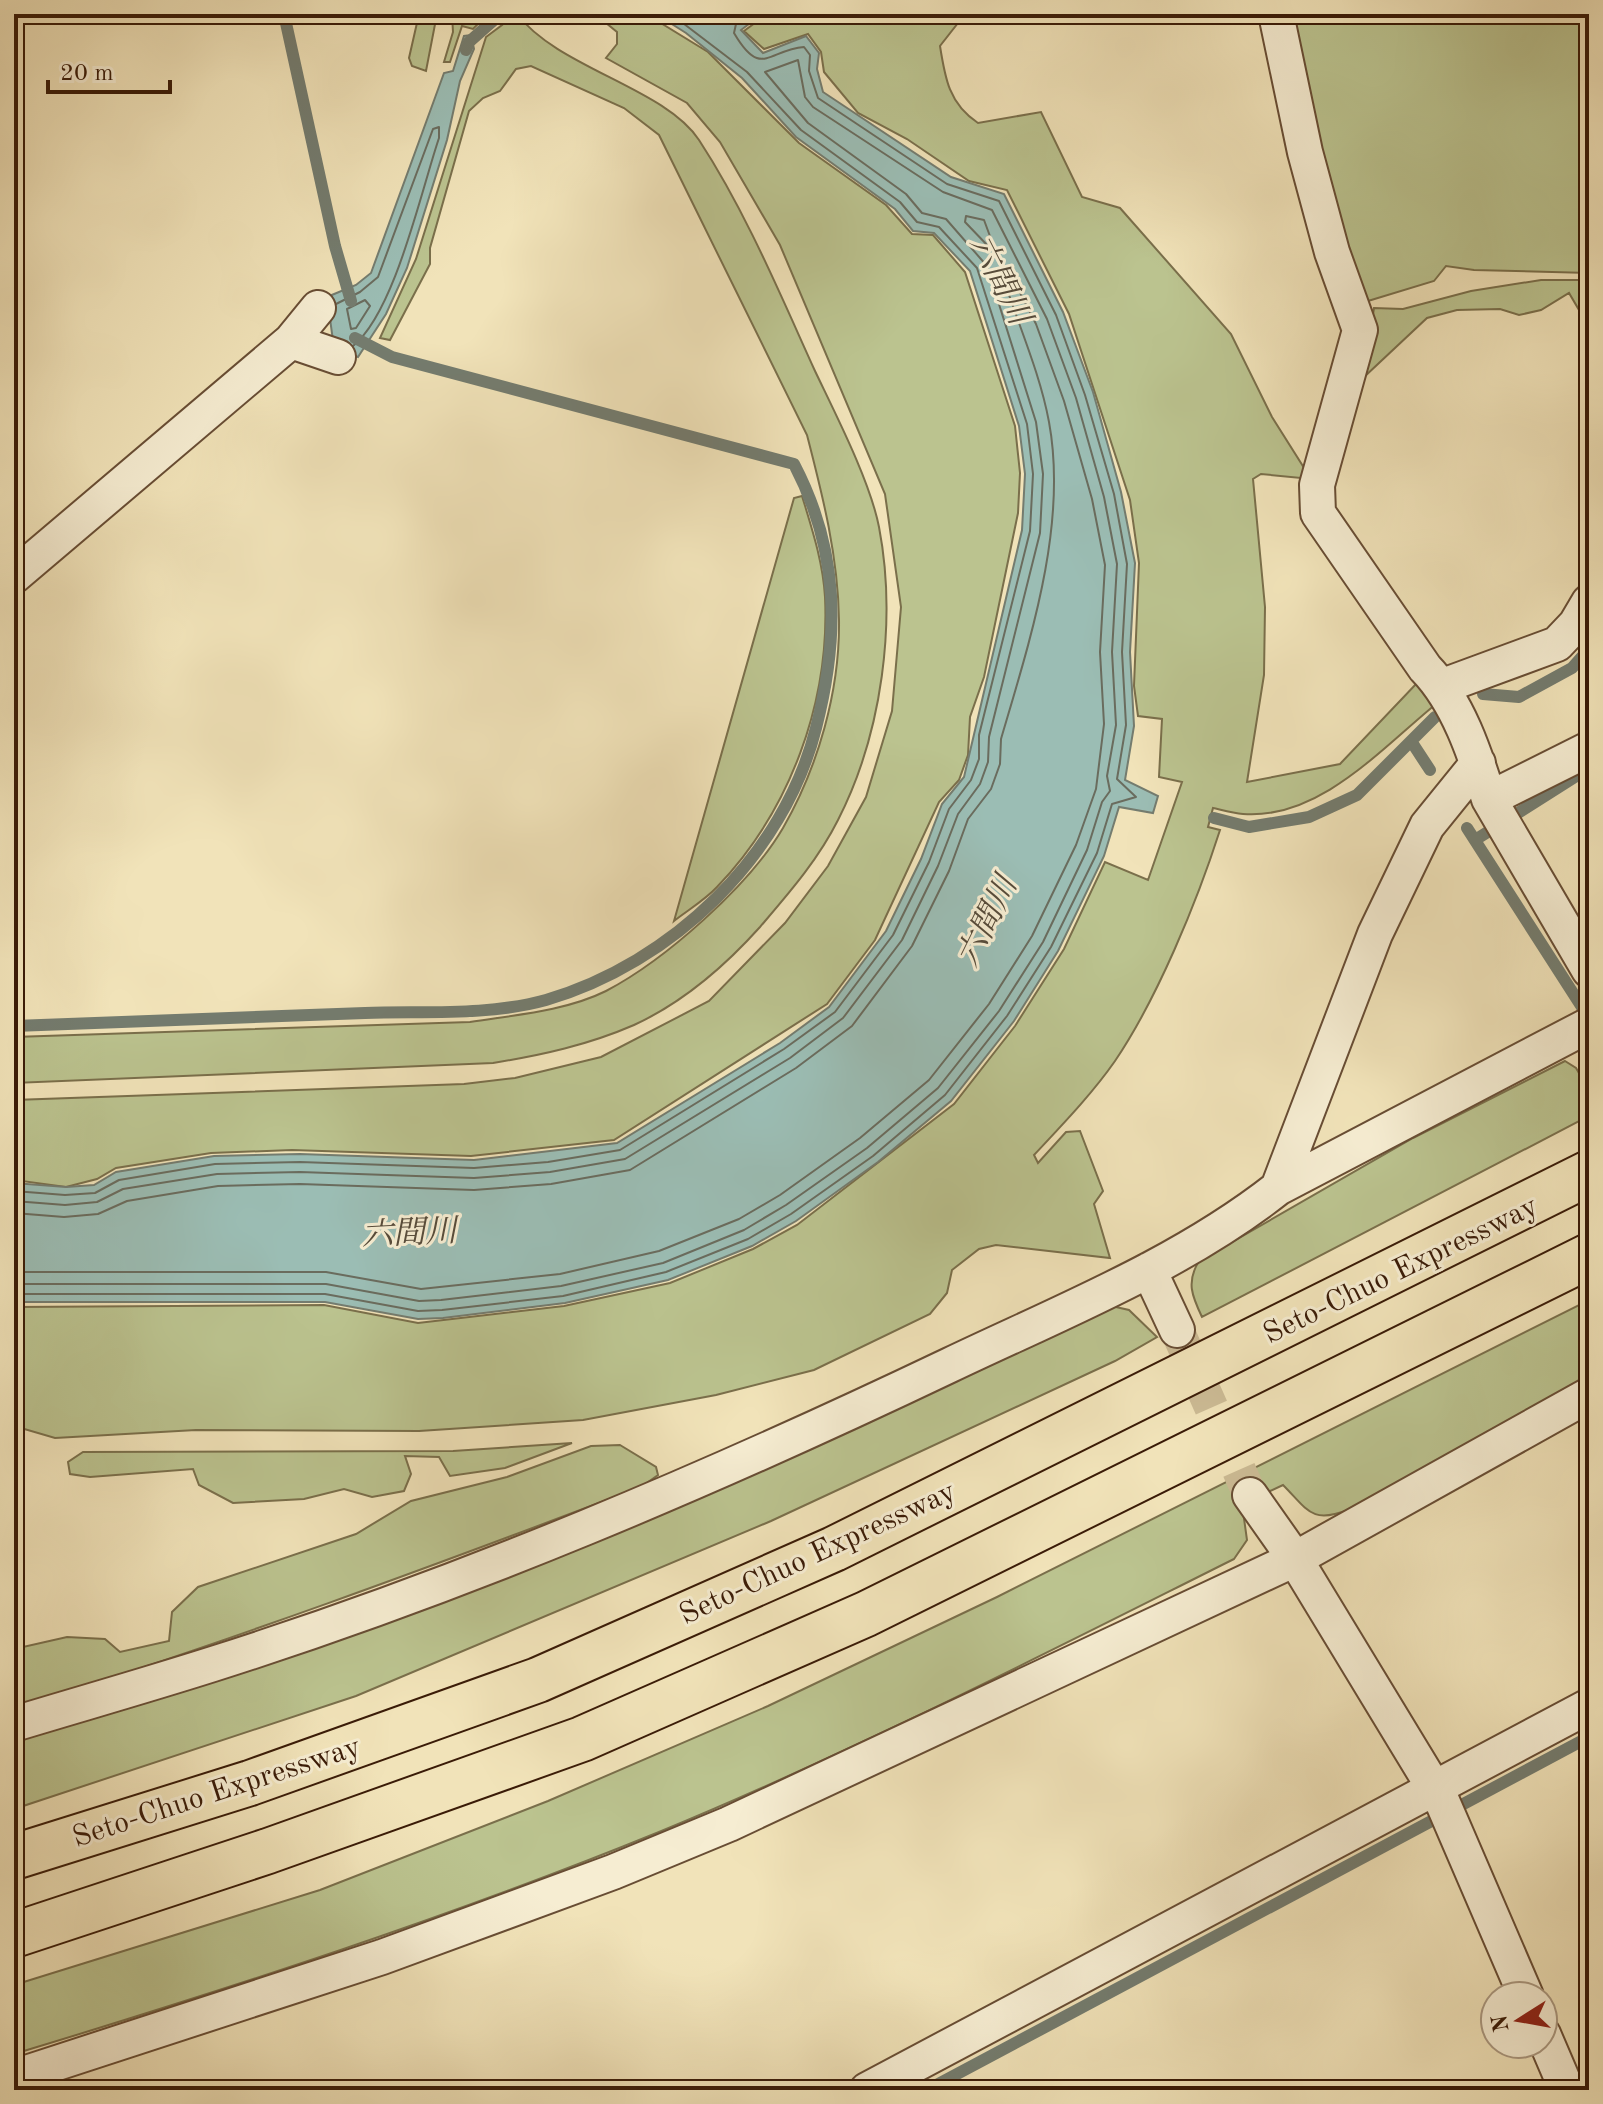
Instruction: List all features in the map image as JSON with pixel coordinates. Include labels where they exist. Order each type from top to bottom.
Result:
[{"type":"highway","name":"Seto-Chuo Expressway","points":[[14,1857],[250,1783],[538,1680],[834,1549],[1589,1173]]},
{"type":"highway","points":[[14,1935],[268,1851],[582,1739],[866,1614],[1589,1256]]},
{"type":"street","points":[[1276,14],[1305,152],[1332,252],[1360,330],[1317,485],[1318,513],[1425,668],[1443,686],[1498,815],[1589,970]]},
{"type":"street","points":[[14,576],[291,341],[318,308]]},
{"type":"street","points":[[291,341],[338,357]]},
{"type":"street","points":[[1443,686],[1557,644],[1576,624],[1589,602]]},
{"type":"street","points":[[1498,815],[1589,749]]},
{"type":"street","points":[[1278,1188],[1375,934],[1427,826],[1478,763]]},
{"type":"street","points":[[14,1724],[215,1664],[616,1514],[881,1398],[1149,1270],[1246,1213],[1278,1188],[1584,1035]]},
{"type":"street","points":[[1149,1270],[1177,1330]]},
{"type":"street","points":[[14,2077],[382,1957],[613,1872],[729,1824],[1295,1559],[1589,1395]]},
{"type":"street","points":[[1250,1495],[1295,1559],[1443,1805],[1519,1980]]},
{"type":"street","points":[[875,2088],[1443,1805],[1589,1706]]},
{"type":"street","points":[[1554,2060],[1567,2090]]},
{"type":"green space","points":[[419,14],[437,14],[426,71],[412,66],[409,58]]},
{"type":"green space","points":[[452,14],[488,14],[473,29],[462,26],[450,62],[444,62],[453,32]]},
{"type":"green space","points":[[494,14],[517,14],[535,33],[558,49],[662,106],[683,122],[716,167],[775,283],[860,469],[879,527],[884,563],[886,638],[875,714],[853,787],[830,835],[812,862],[760,927],[732,956],[702,982],[652,1016],[582,1044],[493,1063],[14,1083],[14,1037],[470,1022],[540,1011],[590,998],[654,961],[728,897],[783,828],[807,780],[831,701],[838,647],[836,573],[824,504],[807,435],[659,135],[624,108],[531,66],[516,69],[500,91],[483,98],[469,111],[430,248],[430,264],[390,340],[380,338],[416,259],[486,37],[502,25]]},
{"type":"green space","points":[[595,14],[646,14],[708,52],[799,143],[886,205],[912,234],[933,235],[965,272],[1015,426],[1020,473],[1018,513],[984,677],[970,717],[968,755],[959,780],[939,802],[875,940],[827,1004],[614,1140],[471,1156],[292,1150],[211,1153],[116,1168],[97,1179],[66,1187],[14,1180],[14,1100],[464,1084],[515,1078],[601,1057],[709,1001],[785,923],[828,866],[866,797],[892,711],[901,607],[885,494],[780,245],[720,142],[687,103],[606,58],[617,44],[617,32]]},
{"type":"green space","points":[[767,14],[965,14],[940,46],[950,89],[968,116],[978,123],[1041,112],[1082,197],[1120,208],[1231,334],[1272,417],[1306,471],[1301,478],[1261,474],[1253,479],[1265,607],[1264,675],[1247,782],[1340,764],[1417,683],[1436,704],[1348,778],[1298,806],[1271,813],[1243,814],[1213,808],[1208,827],[1220,830],[1200,888],[1161,980],[1115,1061],[1034,1155],[1038,1163],[1066,1132],[1080,1131],[1103,1191],[1094,1204],[1110,1258],[996,1245],[979,1249],[952,1270],[947,1293],[930,1314],[814,1370],[716,1395],[583,1420],[419,1431],[196,1430],[55,1438],[14,1426],[14,1307],[324,1305],[418,1323],[564,1306],[670,1283],[753,1249],[797,1225],[954,1104],[1015,1026],[1064,949],[1105,862],[1148,880],[1182,782],[1159,777],[1162,719],[1138,716],[1134,686],[1139,563],[1130,500],[1069,314],[1007,190],[969,181],[907,139],[858,113],[824,72],[821,52],[808,34],[764,49],[744,31]]},
{"type":"green space","points":[[1289,14],[1589,14],[1589,273],[1474,270],[1446,266],[1434,281],[1368,301],[1338,236]]},
{"type":"green space","points":[[1541,280],[1589,280],[1589,327],[1569,293],[1541,310],[1519,315],[1500,309],[1457,310],[1427,318],[1363,378],[1374,308],[1403,309],[1471,291]]},
{"type":"green space","points":[[802,496],[819,558],[825,597],[825,636],[812,715],[785,790],[743,857],[702,901],[674,921],[794,498]]},
{"type":"green space","points":[[1565,1061],[1576,1068],[1586,1085],[1589,1084],[1589,1116],[1202,1317],[1192,1289],[1199,1261],[1413,1138]]},
{"type":"green space","points":[[1589,1300],[1589,1377],[1348,1510],[1318,1515],[1305,1508],[1283,1485],[1242,1504],[1247,1540],[1234,1559],[805,1769],[580,1864],[420,1923],[177,2004],[14,2054],[14,1985],[320,1890],[548,1801],[768,1706],[997,1597]]},
{"type":"green space","points":[[1107,1305],[1129,1310],[1157,1337],[1115,1361],[771,1521],[356,1696],[14,1809],[14,1741],[144,1703]]},
{"type":"green space","points":[[572,1443],[505,1468],[450,1476],[439,1457],[405,1456],[411,1474],[404,1491],[372,1497],[344,1489],[304,1499],[233,1503],[199,1485],[193,1469],[90,1477],[70,1474],[68,1462],[83,1452],[453,1451]]},
{"type":"green space","points":[[620,1445],[656,1467],[658,1475],[641,1487],[407,1575],[172,1658],[14,1709],[14,1649],[67,1637],[105,1639],[120,1652],[169,1641],[172,1612],[198,1587],[356,1534],[411,1501],[507,1477],[591,1446]]},
{"type":"water","name":"六間川","points":[[656,14],[762,14],[741,30],[763,53],[806,36],[819,53],[817,69],[823,92],[951,177],[1004,194],[1063,312],[1093,392],[1121,492],[1135,563],[1130,652],[1134,726],[1125,780],[1158,796],[1153,813],[1119,807],[1104,856],[1058,951],[1014,1021],[951,1101],[878,1162],[796,1221],[752,1246],[668,1280],[565,1303],[443,1318],[418,1319],[325,1302],[14,1302],[14,1183],[66,1187],[94,1185],[116,1172],[214,1156],[300,1154],[474,1160],[617,1143],[780,1043],[829,1007],[886,931],[921,859],[942,804],[964,777],[1022,530],[1025,474],[1019,426],[970,271],[934,233],[913,231],[895,209],[796,137],[742,78],[686,33]]},
{"type":"water","points":[[471,35],[474,49],[460,81],[447,140],[407,268],[386,314],[358,357],[334,348],[327,297],[356,285],[371,273],[444,73],[453,71],[464,36]]},
{"type":"waterway","points":[[284,14],[335,246],[351,301]]},
{"type":"waterway","points":[[466,50],[469,42],[495,19]]},
{"type":"waterway","points":[[14,1026],[456,1012],[546,1000],[592,983],[637,960],[678,931],[716,898],[750,861],[778,819],[800,775],[824,693],[829,660],[831,593],[820,528],[794,464],[392,357],[355,338]]},
{"type":"waterway","points":[[1483,694],[1519,697],[1572,668],[1589,649]]},
{"type":"waterway","points":[[1214,818],[1249,827],[1309,817],[1357,795],[1435,717]]},
{"type":"waterway","points":[[1411,741],[1430,770]]},
{"type":"waterway","points":[[1475,840],[1589,768]]},
{"type":"waterway","points":[[1467,828],[1589,1018]]},
{"type":"waterway","points":[[927,2090],[1589,1737]]},
{"type":"tunnel","points":[[1177,1330],[1250,1495]]}]
